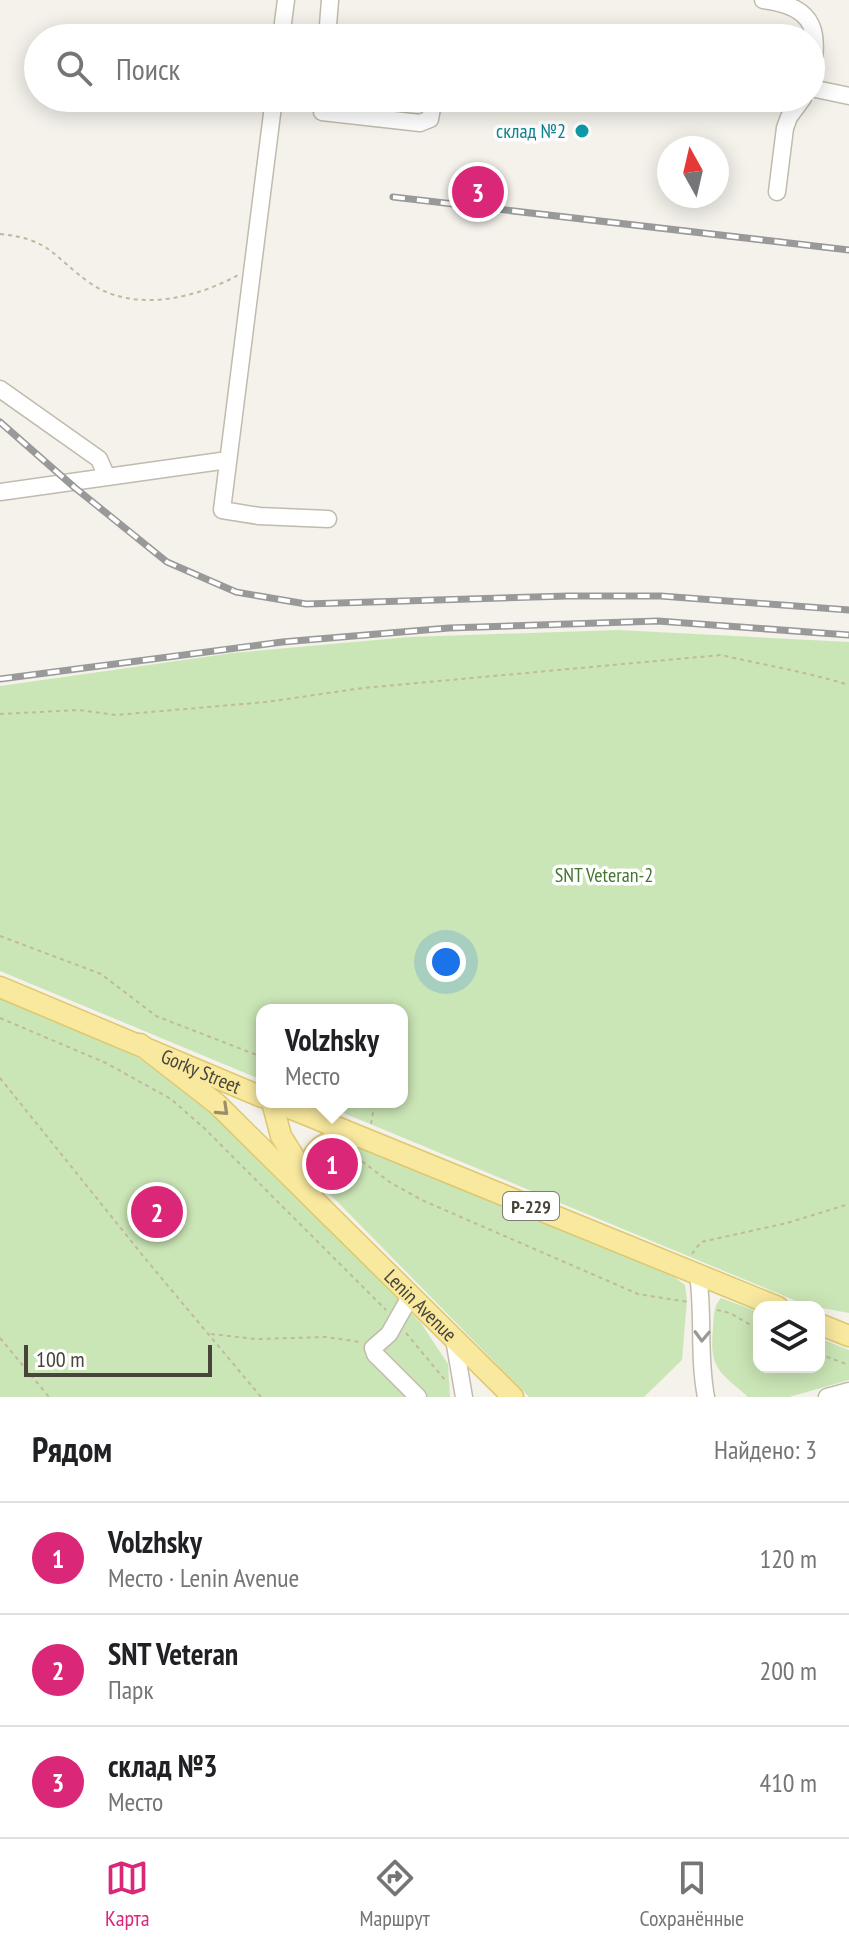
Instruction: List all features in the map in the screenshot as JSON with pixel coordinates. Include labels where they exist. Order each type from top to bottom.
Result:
[{"type":"main road","points":[[0,987],[140,1044]]},
{"type":"main road","name":"Gorky Street","points":[[140,1044],[256,1094]]},
{"type":"main road","name":"Lenin Avenue","points":[[140,1044],[217,1104],[513,1397]]},
{"type":"main road","points":[[268,1155],[256,1133],[253,1117],[272,1108]]},
{"type":"main road","name":"Lenin Avenue","points":[[274,1108],[281,1136],[331,1214]]},
{"type":"main road","name":"Р-229","points":[[277,1108],[364,1137],[763,1301]]},
{"type":"main road","points":[[312,1186],[312,1160],[322,1145],[332,1140],[364,1137]]},
{"type":"main road","points":[[825,1326],[849,1336]]},
{"type":"street","points":[[283,24],[286,0]]},
{"type":"street","points":[[328,24],[330,0]]},
{"type":"street","points":[[763,0],[792,6],[812,24]]},
{"type":"street","points":[[825,91],[849,96]]},
{"type":"street","points":[[272,112],[222,510],[259,516],[328,519]]},
{"type":"street","points":[[322,112],[424,123],[430,119],[431,112]]},
{"type":"street","points":[[777,192],[785,128],[793,112]]},
{"type":"street","points":[[0,389],[99,459],[107,477]]},
{"type":"street","points":[[0,492],[228,460]]},
{"type":"street","points":[[690,1271],[703,1305],[701,1357],[706,1397]]},
{"type":"street","points":[[411,1295],[389,1334],[373,1348],[375,1354],[418,1397]]},
{"type":"street","points":[[825,1324],[849,1321]]},
{"type":"street","points":[[454,1339],[464,1397]]},
{"type":"path","points":[[0,234],[43,245],[94,285],[124,297],[163,300],[181,297],[232,279],[253,267]]},
{"type":"path","points":[[0,714],[79,710],[116,715],[266,702],[363,688],[721,655],[806,672],[849,685]]},
{"type":"path","points":[[0,936],[101,974],[156,1016],[256,1055]]},
{"type":"path","points":[[0,1018],[106,1063],[171,1099],[204,1128],[396,1321],[449,1386]]},
{"type":"path","points":[[0,1078],[261,1397]]},
{"type":"path","points":[[359,1159],[391,1183],[424,1201],[638,1294],[703,1305],[730,1313],[753,1326]]},
{"type":"path","points":[[690,1271],[701,1242],[787,1223],[849,1204]]},
{"type":"path","points":[[210,1334],[256,1339],[326,1337],[378,1342]]},
{"type":"path","points":[[0,1338],[49,1397]]},
{"type":"path","points":[[825,1356],[849,1365]]},
{"type":"green space","name":"SNT Veteran-2","points":[[618,630],[849,642],[849,1313],[825,1309],[825,1301],[796,1301],[331,1108],[408,1108],[408,1004],[256,1004],[256,1078],[0,971],[0,686],[233,653],[409,637]]},
{"type":"green space","points":[[0,998],[135,1056],[164,1073],[217,1114],[421,1323],[448,1364],[450,1397],[0,1397]]},
{"type":"green space","points":[[354,1145],[673,1276],[685,1285],[687,1300],[682,1360],[644,1397],[529,1397],[321,1185],[318,1168],[325,1152]]},
{"type":"green space","points":[[721,1298],[753,1310],[753,1373],[825,1373],[825,1340],[849,1350],[849,1380],[789,1397],[748,1397],[723,1375],[715,1361],[712,1342],[717,1305]]},
{"type":"railway","points":[[393,197],[849,250]]},
{"type":"railway","points":[[0,422],[167,562],[236,592],[306,604],[661,596],[849,610]]},
{"type":"railway","points":[[0,679],[282,642],[449,628],[658,621],[849,635]]},
{"type":"place","name":"склад №2","points":[[582,131]]},
{"type":"place","name":"склад №3","points":[[478,192]]},
{"type":"place","name":"Volzhsky","points":[[332,1164]]},
{"type":"place","name":"SNT Veteran","points":[[157,1212]]}]
